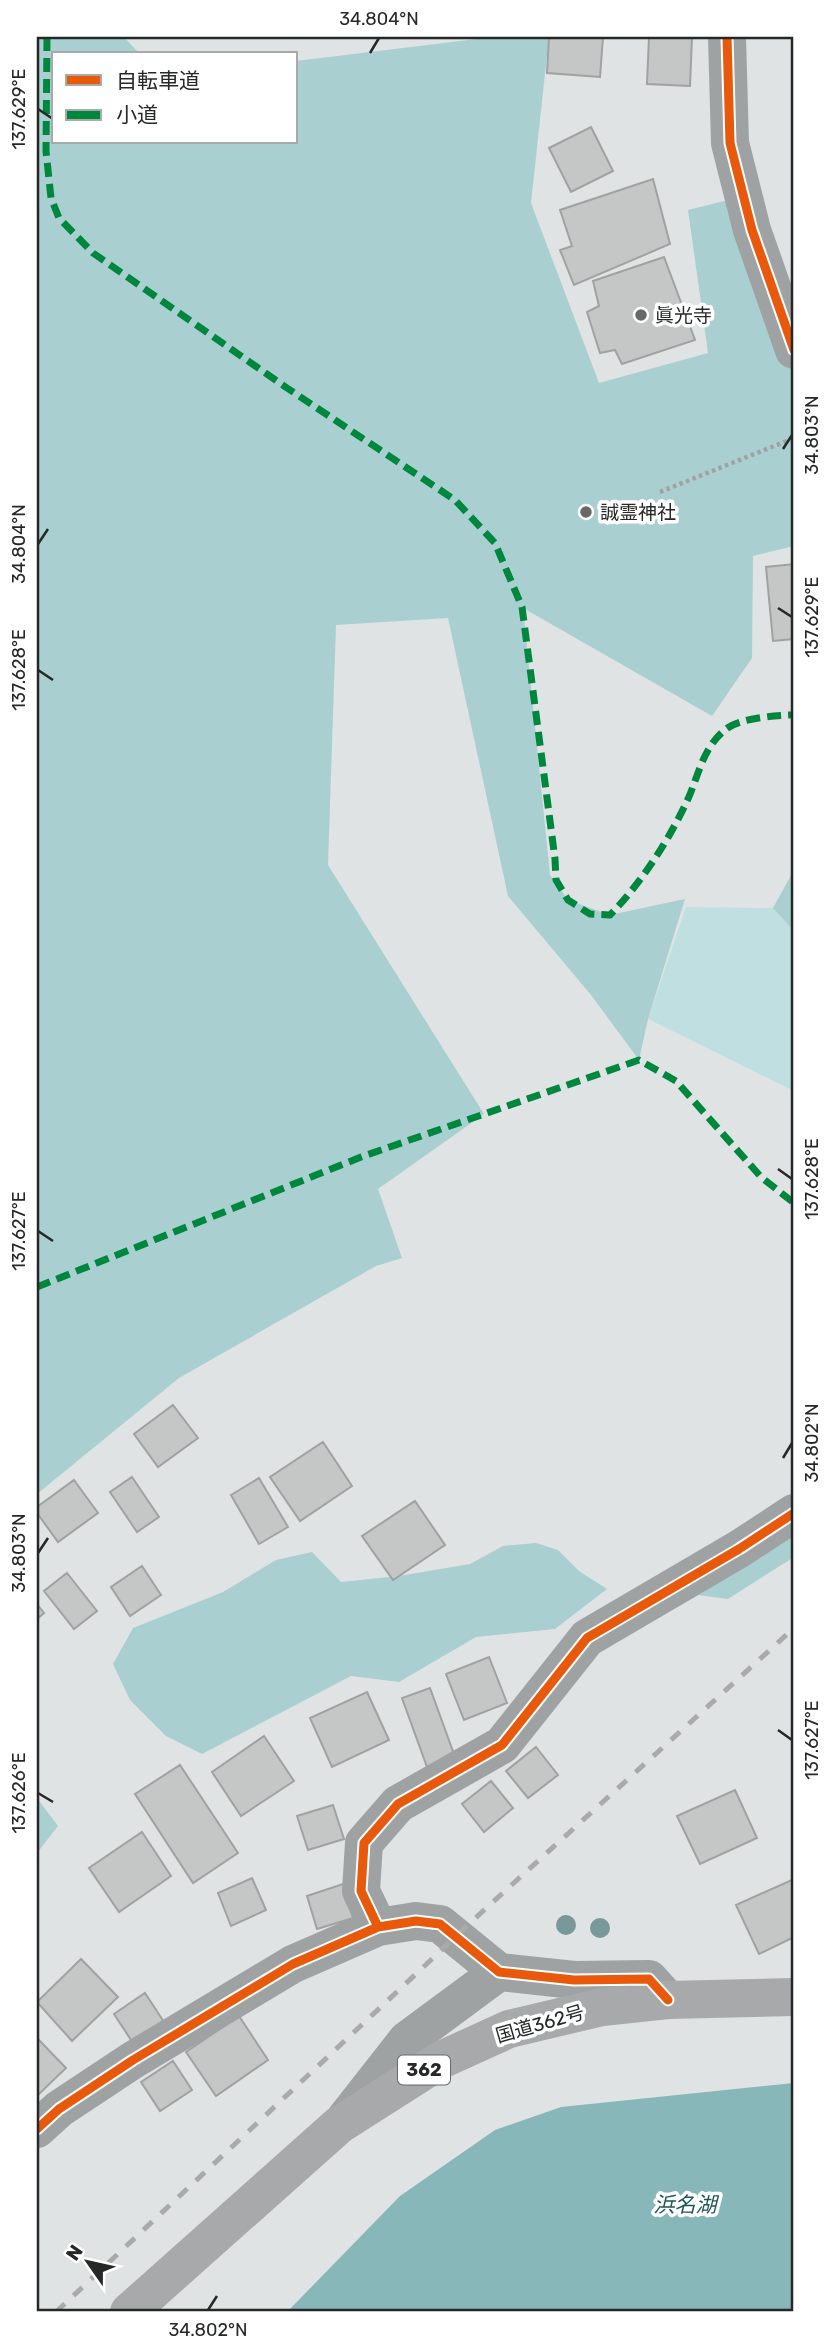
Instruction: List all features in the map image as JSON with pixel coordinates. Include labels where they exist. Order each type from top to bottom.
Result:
[{"type":"highway","name":"国道362号","points":[[129,2312],[340,2125],[441,2060],[509,2029],[602,2007],[668,2000],[794,1997]]},
{"type":"street","points":[[727,37],[730,143],[752,230],[794,351]]},
{"type":"street","points":[[379,1927],[361,1891],[365,1843],[398,1804],[502,1745],[587,1638],[739,1549],[794,1513]]},
{"type":"street","points":[[37,2129],[59,2109],[133,2060],[293,1964],[379,1927],[415,1921],[440,1924],[499,1972],[574,1980],[649,1979],[668,2000]]},
{"type":"street","points":[[340,2125],[407,2040],[499,1972]]},
{"type":"path","points":[[660,492],[794,438]]},
{"type":"shaded area","points":[[37,37],[124,37],[138,52],[52,52],[52,144],[298,144],[298,61],[493,37],[549,37],[531,203],[599,383],[708,353],[688,210],[744,196],[794,359],[794,546],[753,556],[752,658],[712,716],[523,608],[550,875],[568,900],[610,915],[685,899],[648,1019],[639,1060],[591,995],[508,896],[448,618],[336,625],[328,865],[484,1114],[378,1189],[402,1258],[376,1266],[179,1378],[37,1494]]},
{"type":"shaded area","points":[[794,870],[794,931],[773,908]]},
{"type":"shaded area","points":[[686,907],[773,908],[794,931],[794,1091],[648,1019]]},
{"type":"shaded area","points":[[794,1513],[794,1557],[728,1599],[667,1591]]},
{"type":"shaded area","points":[[536,1543],[558,1550],[579,1571],[607,1589],[555,1629],[476,1637],[399,1682],[351,1676],[202,1754],[166,1736],[130,1700],[113,1664],[133,1628],[223,1592],[276,1560],[312,1552],[341,1582],[470,1564],[503,1546]]},
{"type":"shaded area","points":[[37,1798],[58,1826],[37,1853]]},
{"type":"water","name":"浜名湖","points":[[794,2083],[794,2312],[287,2312],[400,2196],[495,2130],[561,2107]]},
{"type":"building","points":[[549,37],[603,37],[600,77],[547,73]]},
{"type":"building","points":[[649,37],[692,37],[690,86],[647,84]]},
{"type":"building","points":[[591,127],[613,171],[571,192],[549,148]]},
{"type":"building","points":[[653,179],[670,244],[574,285],[560,250],[572,246],[560,210]]},
{"type":"building","points":[[664,257],[695,340],[622,364],[615,350],[600,353],[587,312],[599,306],[593,281]]},
{"type":"building","points":[[794,564],[794,639],[773,641],[766,567]]},
{"type":"building","points":[[173,1405],[198,1438],[158,1467],[134,1434]]},
{"type":"building","points":[[323,1442],[352,1486],[300,1521],[270,1477]]},
{"type":"building","points":[[132,1477],[159,1517],[137,1532],[110,1492]]},
{"type":"building","points":[[259,1478],[288,1527],[259,1544],[231,1495]]},
{"type":"building","points":[[74,1480],[98,1513],[58,1542],[37,1513],[37,1507]]},
{"type":"building","points":[[415,1501],[445,1545],[393,1580],[362,1536]]},
{"type":"building","points":[[142,1566],[161,1595],[130,1616],[111,1587]]},
{"type":"building","points":[[67,1573],[97,1611],[74,1629],[44,1591]]},
{"type":"building","points":[[37,1604],[44,1613],[37,1619]]},
{"type":"building","points":[[489,1657],[507,1703],[464,1720],[446,1674]]},
{"type":"building","points":[[430,1688],[455,1757],[427,1767],[402,1698]]},
{"type":"building","points":[[367,1692],[389,1740],[332,1767],[310,1718]]},
{"type":"building","points":[[264,1736],[294,1781],[241,1816],[212,1772]]},
{"type":"building","points":[[536,1747],[558,1775],[528,1798],[506,1771]]},
{"type":"building","points":[[180,1765],[238,1853],[193,1883],[135,1794]]},
{"type":"building","points":[[491,1781],[513,1808],[484,1832],[462,1804]]},
{"type":"building","points":[[735,1790],[757,1838],[700,1864],[677,1816]]},
{"type":"building","points":[[333,1805],[344,1839],[308,1850],[297,1816]]},
{"type":"building","points":[[142,1832],[171,1876],[119,1912],[89,1868]]},
{"type":"building","points":[[252,1878],[266,1910],[231,1926],[218,1893]]},
{"type":"building","points":[[794,1879],[794,1937],[759,1954],[736,1905]]},
{"type":"building","points":[[343,1884],[353,1918],[317,1929],[307,1896]]},
{"type":"building","points":[[81,1959],[118,1997],[72,2041],[37,2002]]},
{"type":"building","points":[[145,1993],[164,2022],[133,2043],[114,2014]]},
{"type":"building","points":[[239,2016],[268,2060],[216,2096],[186,2052]]},
{"type":"building","points":[[37,2038],[66,2068],[37,2096]]},
{"type":"building","points":[[173,2061],[192,2090],[160,2111],[141,2082]]},
{"type":"railway","points":[[56,2312],[483,1911],[794,1628]]},
{"type":"marked path","points":[[47,37],[46,151],[51,198],[59,218],[93,253],[287,388],[455,500],[495,543],[522,607],[556,880],[568,900],[590,914],[610,915],[644,875],[663,845],[688,799],[702,761],[718,736],[740,722],[794,715]]},
{"type":"marked path","points":[[37,1287],[361,1157],[639,1060],[676,1081],[761,1177],[794,1203]]},
{"type":"cycle path","points":[[727,37],[730,143],[752,230],[794,350]]},
{"type":"cycle path","points":[[378,1927],[361,1891],[364,1843],[398,1804],[502,1745],[587,1638],[739,1549],[794,1513]]},
{"type":"cycle path","points":[[37,2129],[59,2109],[133,2060],[293,1964],[378,1927],[416,1921],[440,1924],[499,1972],[574,1980],[649,1979],[668,2000]]},
{"type":"place","name":"眞光寺","points":[[641,315]]},
{"type":"place","name":"誠霊神社","points":[[586,512]]}]
